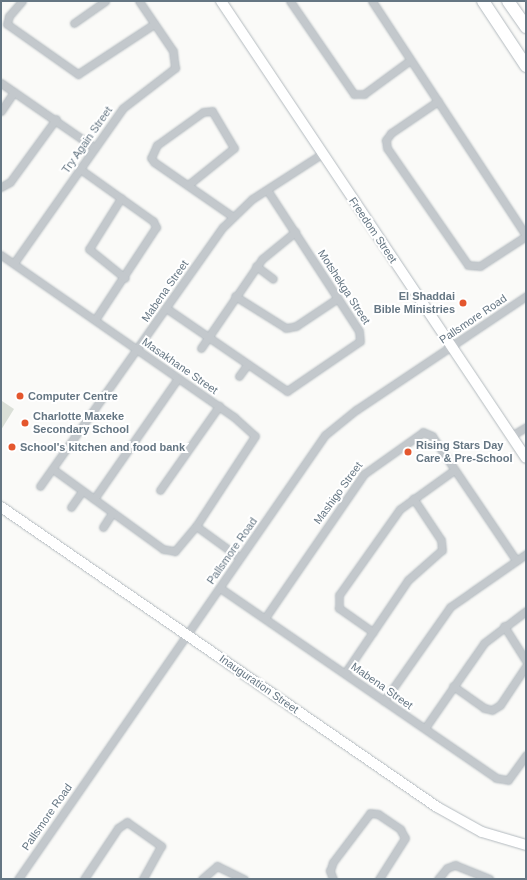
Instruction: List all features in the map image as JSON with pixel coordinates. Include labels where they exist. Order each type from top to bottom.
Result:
[{"type":"main road","points":[[484,1],[526,66]]},
{"type":"main road","points":[[508,1],[526,27]]},
{"type":"street","points":[[22,1],[9,16],[7,24],[78,74],[154,24]]},
{"type":"street","points":[[74,23],[105,1]]},
{"type":"street","name":"Try Again Street","points":[[14,264],[123,108],[175,68],[175,55],[139,1]]},
{"type":"street","name":"Freedom Street","points":[[221,1],[526,458]]},
{"type":"street","points":[[290,1],[354,94],[364,94],[409,61]]},
{"type":"street","points":[[372,1],[409,61],[438,100],[526,235],[480,266],[468,265],[387,148],[386,140],[391,133],[438,100]]},
{"type":"street","points":[[1,83],[56,119],[94,148]]},
{"type":"street","points":[[1,111],[14,92]]},
{"type":"street","points":[[188,185],[234,148],[212,111],[203,112],[157,145],[151,153],[154,162],[232,216]]},
{"type":"street","points":[[1,188],[10,182],[56,119]]},
{"type":"street","name":"Mabena Street","points":[[40,486],[232,216],[267,190],[323,153]]},
{"type":"street","points":[[80,169],[121,198],[156,227],[125,278],[95,320]]},
{"type":"street","name":"Motshekga Street","points":[[166,308],[287,391],[358,344],[361,334],[267,190]]},
{"type":"street","points":[[121,198],[89,249],[125,278]]},
{"type":"street","points":[[201,348],[256,266],[295,232]]},
{"type":"street","name":"Masakhane Street","points":[[1,255],[219,406],[250,429],[255,436],[180,548],[163,549],[112,513]]},
{"type":"street","points":[[256,266],[273,279]]},
{"type":"street","points":[[235,296],[286,328],[296,326],[338,298]]},
{"type":"street","name":"Pallsmore Road","points":[[18,879],[187,634],[332,428],[526,296]]},
{"type":"street","points":[[239,376],[247,365]]},
{"type":"street","points":[[94,500],[178,378]]},
{"type":"street","points":[[160,490],[219,406]]},
{"type":"street","points":[[511,436],[526,427]]},
{"type":"street","name":"Mashigo Street","points":[[265,618],[364,474],[376,462],[417,434],[427,432],[516,560]]},
{"type":"street","points":[[53,469],[112,513],[103,527]]},
{"type":"street","points":[[373,632],[339,608],[339,595],[397,513],[413,498],[454,470]]},
{"type":"street","points":[[71,506],[82,491]]},
{"type":"street","points":[[345,673],[413,574],[442,550],[441,540],[413,498]]},
{"type":"street","name":"Inauguration Street","points":[[1,507],[437,807],[482,832],[526,845]]},
{"type":"street","points":[[196,526],[240,558]]},
{"type":"street","points":[[384,701],[450,607],[526,554]]},
{"type":"street","name":"Mabena Street","points":[[220,588],[500,780],[509,779],[526,755]]},
{"type":"street","points":[[425,728],[484,643],[504,626],[526,611]]},
{"type":"street","points":[[504,626],[526,661]]},
{"type":"street","points":[[453,686],[484,708],[492,710],[500,705],[526,666]]},
{"type":"street","points":[[333,879],[330,871],[333,862],[370,813],[378,814],[400,829],[406,838],[380,879]]},
{"type":"street","points":[[84,879],[118,828],[127,822],[161,846],[143,879]]},
{"type":"street","points":[[438,879],[447,868],[455,865],[489,879]]},
{"type":"street","points":[[202,879],[217,866],[244,879]]},
{"type":"shaded area","points":[[2,401],[14,409],[1,430],[1,403]]},
{"type":"place","name":"El Shaddai Bible Ministries","points":[[463,303]]},
{"type":"place","name":"Computer Centre","points":[[20,396]]},
{"type":"place","name":"Charlotte Maxeke Secondary School","points":[[25,423]]},
{"type":"place","name":"School's kitchen and food bank","points":[[12,447]]},
{"type":"place","name":"Rising Stars Day Care & Pre-School","points":[[408,452]]}]
